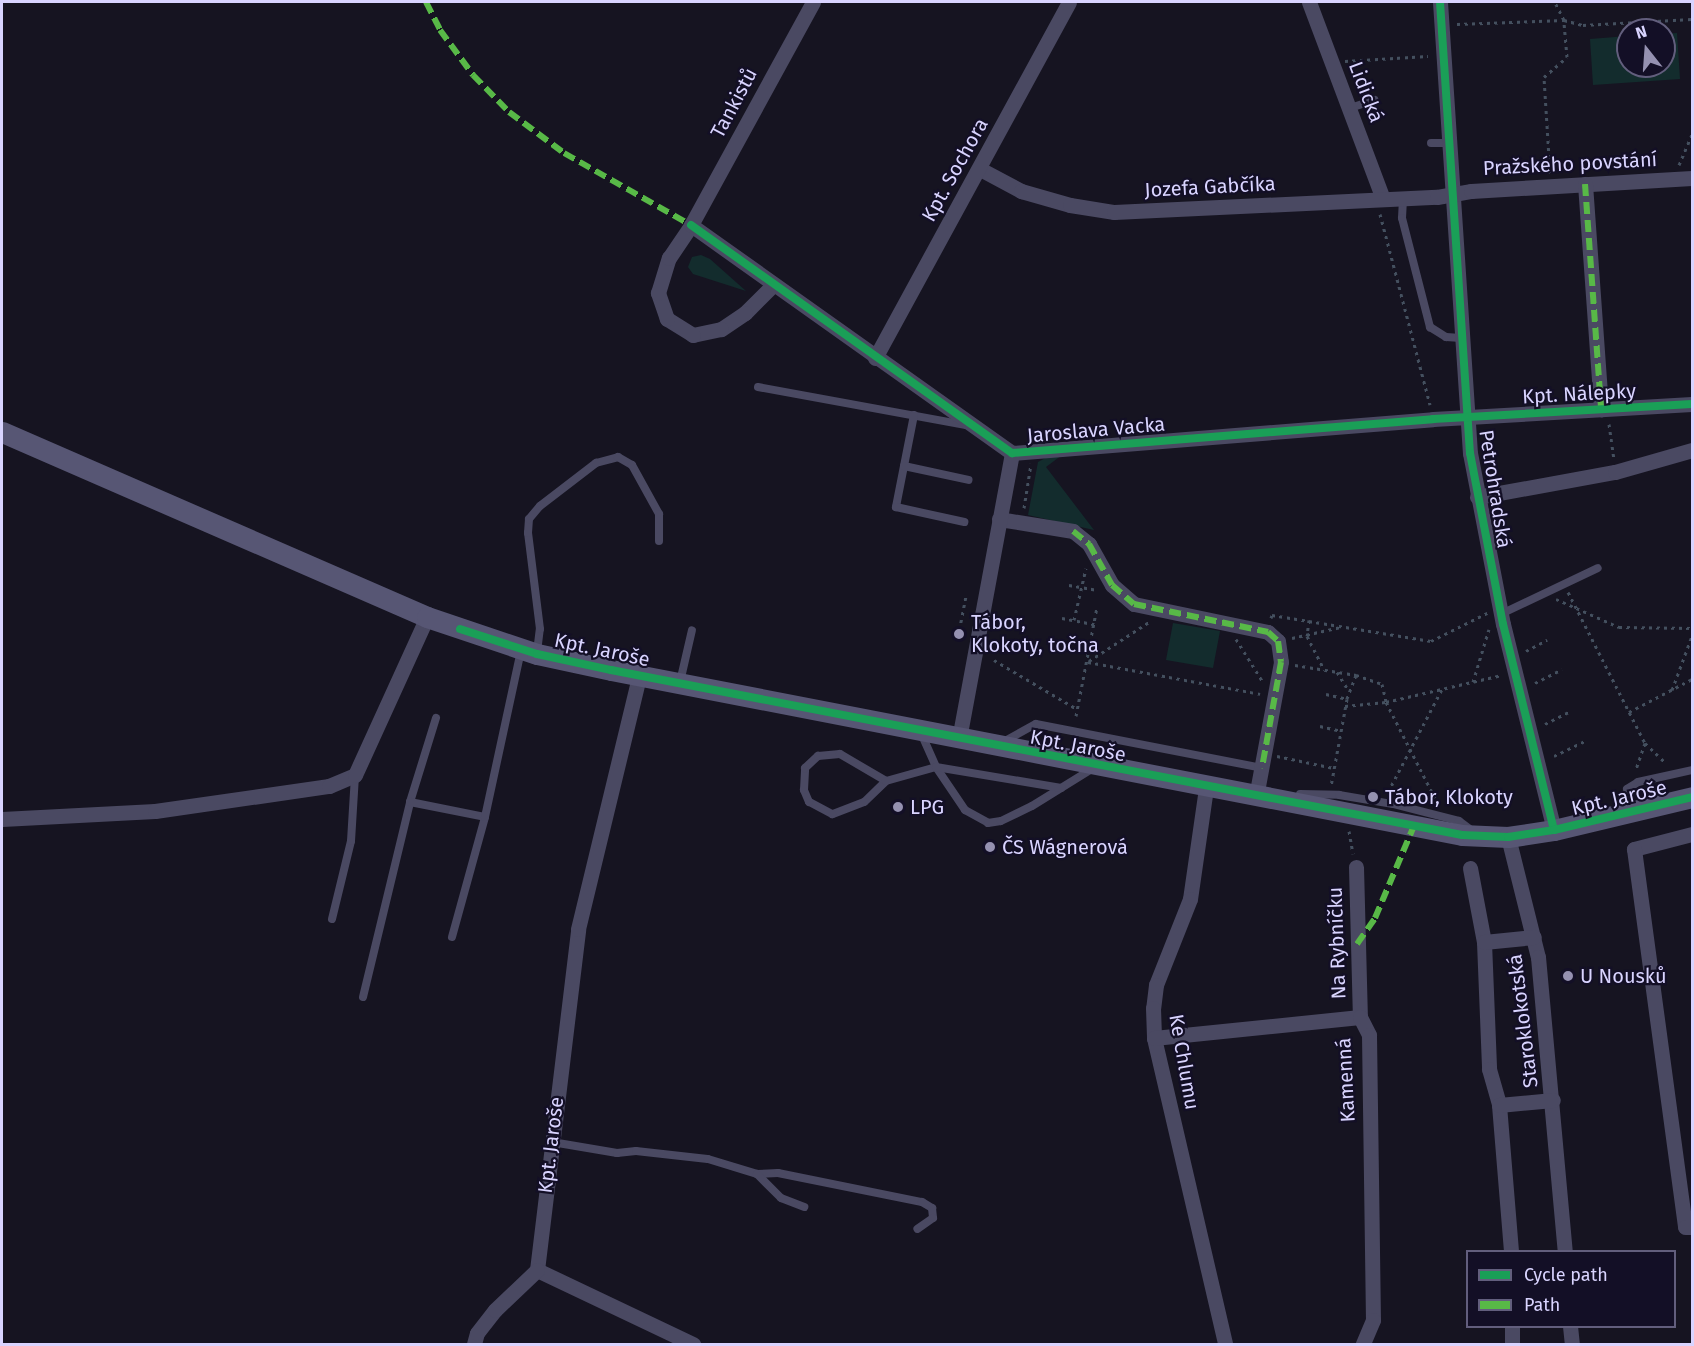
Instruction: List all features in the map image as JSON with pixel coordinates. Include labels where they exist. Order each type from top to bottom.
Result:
[{"type":"street","name":"Tankistů","points":[[772,286],[761,299],[721,329],[693,335],[667,319],[658,293],[669,258],[692,225],[813,2]]},
{"type":"street","name":"Kpt. Sochora","points":[[875,358],[1069,2]]},
{"type":"street","name":"Lidická","points":[[1309,2],[1350,108],[1380,202]]},
{"type":"street","name":"Petrohradská","points":[[1440,2],[1461,338],[1477,497],[1493,617],[1554,830]]},
{"type":"street","name":"Jozefa Gabčíka","points":[[980,169],[1021,191],[1070,205],[1114,212],[1380,202],[1451,196]]},
{"type":"street","name":"Pražského povstání","points":[[1451,196],[1472,191],[1692,178]]},
{"type":"street","points":[[1585,184],[1605,413]]},
{"type":"street","name":"Jaroslava Vacka","points":[[692,225],[772,286],[978,427],[1012,453],[1468,418]]},
{"type":"street","name":"Kpt. Nálepky","points":[[1468,418],[1605,413],[1692,404]]},
{"type":"street","name":"Kpt. Jaroše","points":[[2,432],[427,617],[529,651],[639,676],[1206,788],[1482,838],[1508,837],[1554,830],[1692,797]]},
{"type":"street","points":[[1477,497],[1615,472],[1692,450]]},
{"type":"street","points":[[959,740],[1012,453]]},
{"type":"street","points":[[999,519],[1073,531],[1089,544],[1112,585],[1134,604],[1225,623],[1273,636],[1281,662],[1272,696],[1256,797]]},
{"type":"street","points":[[2,819],[155,810],[329,786],[355,775],[427,617]]},
{"type":"street","name":"Kpt. Jaroše","points":[[537,1270],[578,929],[639,676]]},
{"type":"street","name":"Ke Chlumu","points":[[1206,788],[1190,899],[1156,985],[1154,1038],[1224,1344]]},
{"type":"street","points":[[1692,834],[1634,849],[1685,1227],[1692,1227]]},
{"type":"street","name":"Staroklokotská","points":[[1508,837],[1534,937],[1553,1100],[1565,1250]]},
{"type":"street","name":"Na Rybníčku","points":[[1356,867],[1360,1017]]},
{"type":"street","name":"Staroklokotská","points":[[1470,868],[1484,942],[1489,1069],[1499,1105],[1511,1250]]},
{"type":"street","name":"Staroklokotská","points":[[1484,942],[1534,937]]},
{"type":"street","name":"Kamenná","points":[[1154,1038],[1360,1017],[1369,1035],[1373,1320],[1363,1344]]},
{"type":"street","name":"Staroklokotská","points":[[1499,1105],[1553,1100]]},
{"type":"street","points":[[474,1344],[477,1333],[495,1310],[537,1270],[693,1344]]},
{"type":"street","points":[[1512,1328],[1512,1344]]},
{"type":"street","points":[[1570,1328],[1572,1344]]},
{"type":"lane","points":[[1350,108],[1375,100]]},
{"type":"lane","points":[[1431,143],[1449,142]]},
{"type":"lane","points":[[1403,199],[1402,218],[1430,327],[1446,337],[1461,338]]},
{"type":"lane","points":[[758,387],[978,427]]},
{"type":"lane","points":[[914,416],[896,507],[964,522]]},
{"type":"lane","points":[[452,937],[529,651],[540,629],[528,533],[529,519],[540,506],[596,463],[618,458],[632,465],[659,514],[659,541]]},
{"type":"lane","points":[[904,466],[969,480]]},
{"type":"lane","points":[[1493,617],[1598,568]]},
{"type":"lane","points":[[680,683],[692,630]]},
{"type":"lane","points":[[363,997],[410,802],[436,718]]},
{"type":"lane","points":[[996,747],[1036,724],[1262,768]]},
{"type":"lane","points":[[920,732],[936,767],[965,810],[988,823],[1001,821],[1096,766]]},
{"type":"lane","points":[[886,781],[848,756],[818,756],[805,768],[804,790],[809,802],[832,814],[864,802],[886,781],[936,767],[1060,788]]},
{"type":"lane","points":[[1624,813],[1627,789],[1638,782],[1692,770]]},
{"type":"lane","points":[[332,920],[351,841],[355,775]]},
{"type":"lane","points":[[1256,797],[1329,794],[1393,804],[1459,821],[1482,838]]},
{"type":"lane","points":[[410,802],[485,817]]},
{"type":"lane","points":[[552,1142],[617,1153],[636,1151],[708,1159],[757,1174],[778,1173],[922,1202],[932,1208],[933,1218],[917,1229]]},
{"type":"lane","points":[[757,1174],[781,1198],[804,1207]]},
{"type":"path","points":[[1550,174],[1544,76],[1567,57],[1564,20],[1556,2]]},
{"type":"path","points":[[1452,25],[1564,20],[1583,25],[1692,19]]},
{"type":"path","points":[[1340,62],[1435,56]]},
{"type":"path","points":[[1679,165],[1692,134]]},
{"type":"path","points":[[1380,202],[1431,411]]},
{"type":"path","points":[[1605,413],[1613,454]]},
{"type":"path","points":[[1023,517],[1032,456]]},
{"type":"path","points":[[1074,620],[1088,561]]},
{"type":"path","points":[[1564,584],[1645,742],[1666,763]]},
{"type":"path","points":[[1069,585],[1100,590]]},
{"type":"path","points":[[1544,594],[1619,627],[1692,628]]},
{"type":"path","points":[[958,638],[966,596]]},
{"type":"path","points":[[1076,716],[1097,607]]},
{"type":"path","points":[[1342,626],[1307,636],[1273,636],[1272,615],[1309,620],[1431,642],[1493,617]]},
{"type":"path","points":[[1473,682],[1493,617]]},
{"type":"path","points":[[1062,618],[1094,624]]},
{"type":"path","points":[[1309,620],[1307,636],[1324,670]]},
{"type":"path","points":[[1088,662],[1148,623]]},
{"type":"path","points":[[1225,623],[1272,696]]},
{"type":"path","points":[[1672,690],[1692,636]]},
{"type":"path","points":[[1526,651],[1547,640]]},
{"type":"path","points":[[994,660],[1077,709]]},
{"type":"path","points":[[1088,662],[1272,696]]},
{"type":"path","points":[[1281,662],[1356,675],[1382,684],[1386,702],[1440,807]]},
{"type":"path","points":[[1534,683],[1562,669]]},
{"type":"path","points":[[1337,672],[1349,691]]},
{"type":"path","points":[[1346,706],[1386,702],[1504,674]]},
{"type":"path","points":[[1330,791],[1347,699],[1356,675]]},
{"type":"path","points":[[1629,712],[1692,680]]},
{"type":"path","points":[[1384,799],[1442,689]]},
{"type":"path","points":[[1326,694],[1347,699]]},
{"type":"path","points":[[1545,724],[1571,711]]},
{"type":"path","points":[[1320,726],[1341,731]]},
{"type":"path","points":[[1554,756],[1587,740]]},
{"type":"path","points":[[1636,769],[1645,742]]},
{"type":"path","points":[[1275,755],[1334,768]]},
{"type":"path","points":[[1346,814],[1356,867]]},
{"type":"green space","points":[[1676,33],[1680,79],[1593,85],[1590,39],[1616,37],[1616,78],[1676,78]]},
{"type":"green space","points":[[701,255],[710,259],[746,291],[693,274],[688,267],[692,257]]},
{"type":"green space","points":[[1051,455],[1062,455],[1046,467],[1094,530],[1028,515],[1038,462]]},
{"type":"green space","points":[[1173,623],[1220,631],[1213,668],[1166,660]]},
{"type":"marked path","points":[[426,2],[440,30],[473,75],[509,112],[564,153],[691,225]]},
{"type":"marked path","points":[[1585,184],[1601,409]]},
{"type":"marked path","points":[[1073,531],[1089,544],[1112,585],[1134,604],[1268,632],[1278,641],[1281,662],[1262,768]]},
{"type":"marked path","points":[[1357,944],[1375,918],[1413,828]]},
{"type":"cycle path","points":[[1440,2],[1470,453],[1503,624],[1554,830]]},
{"type":"cycle path","points":[[691,225],[1012,453],[1433,419],[1692,404]]},
{"type":"cycle path","points":[[460,629],[537,654],[611,670],[1462,835],[1508,837],[1554,830],[1692,797]]},
{"type":"place","name":"Tábor, Klokoty, točna","points":[[959,634]]},
{"type":"place","name":"Tábor, Klokoty","points":[[1373,797]]},
{"type":"place","name":"LPG","points":[[898,807]]},
{"type":"place","name":"ČS Wágnerová","points":[[990,847]]},
{"type":"place","name":"U Nousků","points":[[1568,976]]}]
